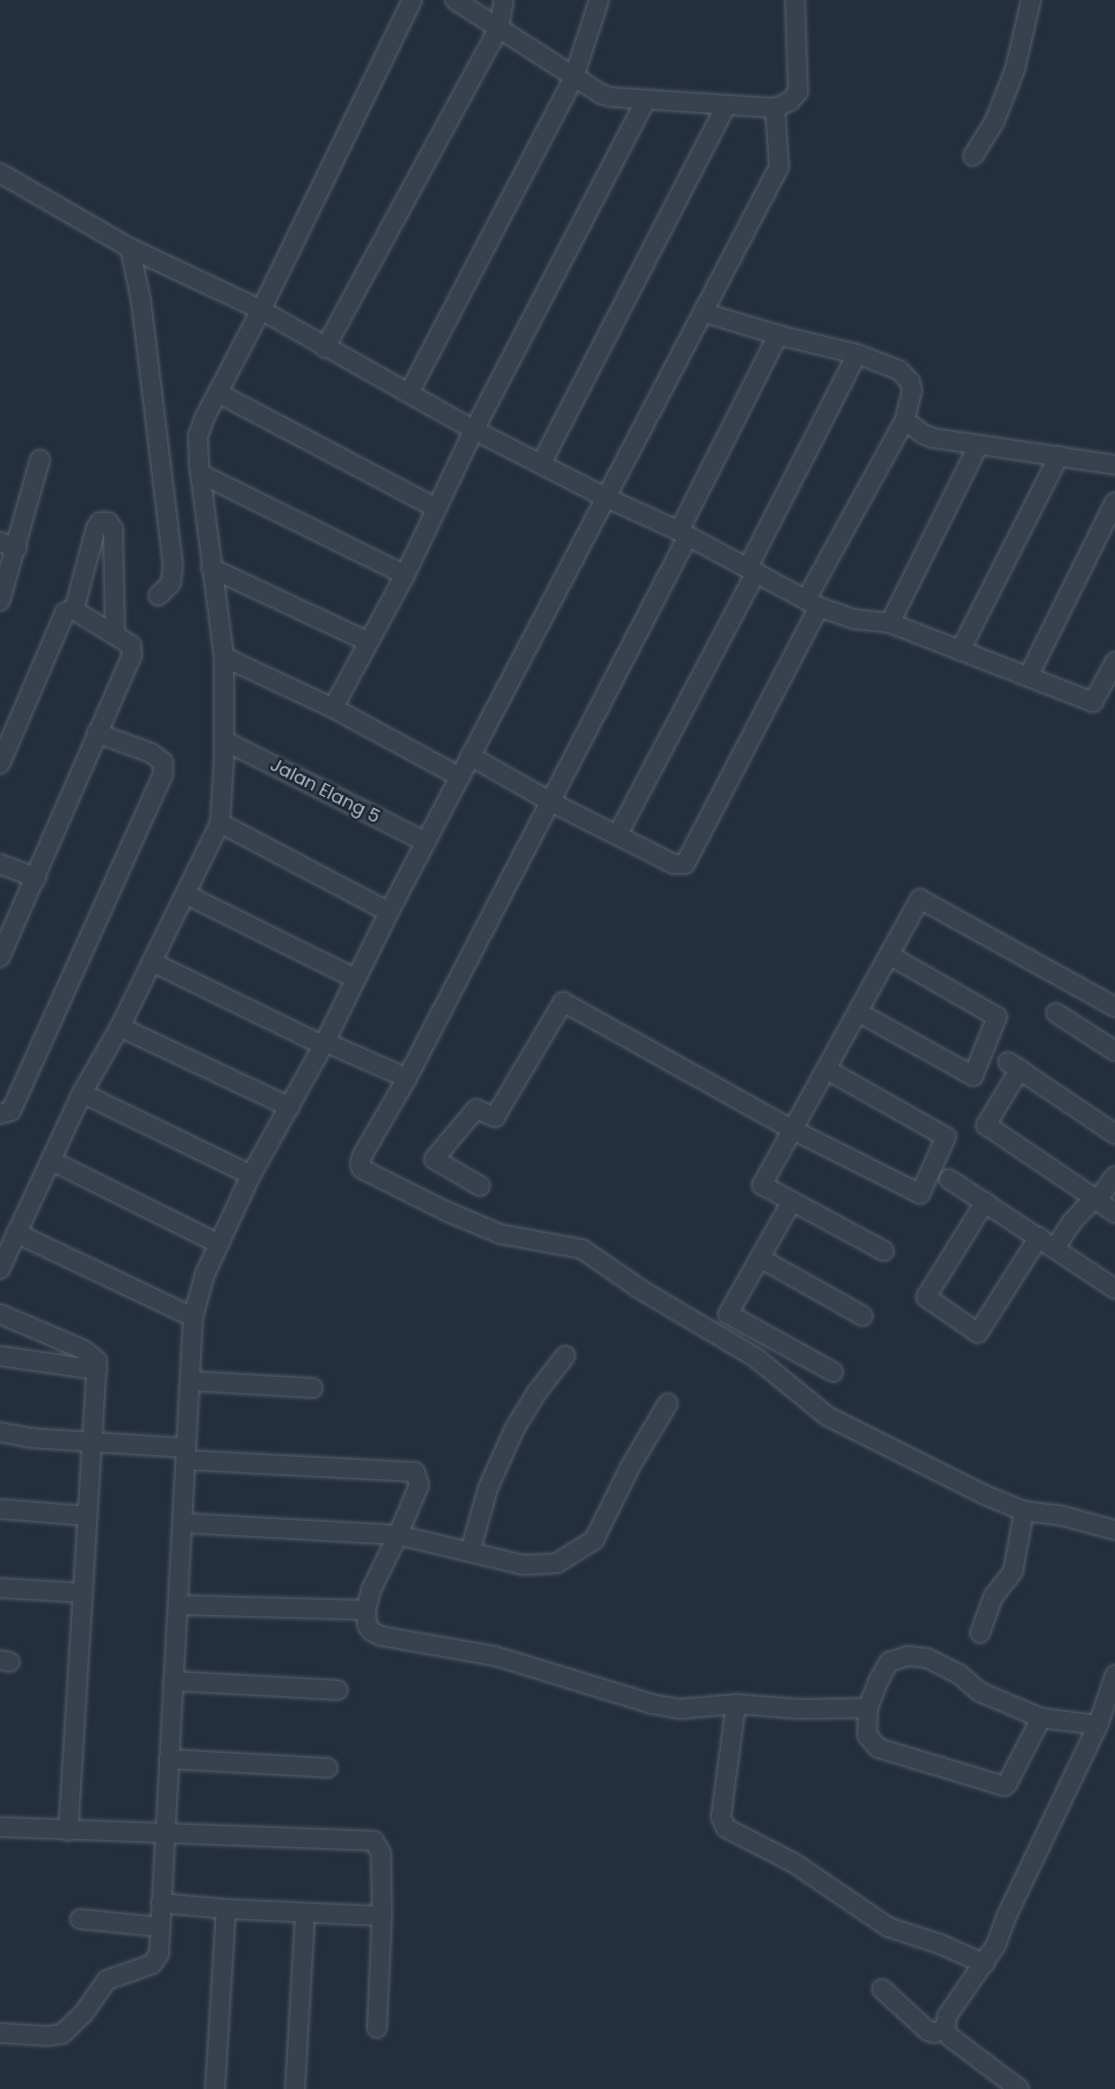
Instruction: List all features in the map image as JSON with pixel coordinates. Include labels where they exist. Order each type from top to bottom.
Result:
[{"type":"street","points":[[0,1269],[82,1094],[120,1027],[220,823],[225,741],[224,657],[211,567],[198,436],[205,417],[261,310],[412,0]]},
{"type":"street","points":[[455,0],[574,77],[611,97],[775,108],[790,101],[798,92],[795,0]]},
{"type":"street","points":[[325,348],[499,27],[504,0]]},
{"type":"street","points":[[409,393],[574,77],[599,0]]},
{"type":"street","points":[[973,156],[994,123],[1015,69],[1031,0]]},
{"type":"street","points":[[333,708],[405,575],[474,430],[646,100]]},
{"type":"street","points":[[541,465],[726,105]]},
{"type":"street","points":[[0,2033],[46,2036],[62,2034],[83,2014],[107,1980],[155,1961],[159,1954],[193,1317],[205,1274],[251,1175],[325,1042],[470,756],[777,175],[775,108]]},
{"type":"street","points":[[0,173],[156,262],[261,310],[474,430],[752,569],[813,602],[854,619],[890,623],[1093,702],[1115,662]]},
{"type":"street","points":[[132,249],[141,301],[172,564],[171,583],[158,596]]},
{"type":"street","points":[[470,756],[552,802],[674,864],[685,864],[905,420],[912,391],[906,376],[899,370],[857,354],[778,335],[705,313]]},
{"type":"street","points":[[778,335],[552,802],[407,1078],[362,1156],[363,1169],[448,1212],[500,1234],[582,1249],[640,1288],[756,1358],[827,1416],[984,1495],[1024,1511],[1063,1516],[1115,1530]]},
{"type":"street","points":[[618,834],[752,569],[857,354]]},
{"type":"street","points":[[218,393],[436,508]]},
{"type":"street","points":[[905,420],[923,434],[933,438],[1115,465]]},
{"type":"street","points":[[890,623],[978,446]]},
{"type":"street","points":[[960,651],[1059,456]]},
{"type":"street","points":[[0,601],[9,545],[40,460]]},
{"type":"street","points":[[201,474],[405,575]]},
{"type":"street","points":[[1028,677],[1115,502]]},
{"type":"street","points":[[74,610],[96,528],[100,522],[108,522],[112,529],[115,633]]},
{"type":"street","points":[[211,567],[369,642]]},
{"type":"street","points":[[0,764],[65,612],[74,610],[115,633],[131,645],[132,655],[0,957]]},
{"type":"street","points":[[224,657],[333,708],[460,777]]},
{"type":"street","points":[[0,1114],[11,1111],[164,774],[163,762],[151,753],[97,734]]},
{"type":"street","name":"Jalan Elang 5","points":[[225,741],[426,842]]},
{"type":"street","points":[[220,823],[389,912]]},
{"type":"street","points":[[0,864],[36,878]]},
{"type":"street","points":[[185,894],[356,979]]},
{"type":"street","points":[[884,1251],[762,1185],[920,899],[1115,1007]]},
{"type":"street","points":[[858,1012],[973,1076],[997,1017],[889,956]]},
{"type":"street","points":[[152,962],[316,1042],[325,1042],[407,1078]]},
{"type":"street","points":[[480,1186],[434,1159],[476,1109],[495,1117],[563,1002],[793,1130],[920,1194],[946,1137],[826,1069]]},
{"type":"street","points":[[1056,1013],[1115,1051]]},
{"type":"street","points":[[120,1027],[290,1107]]},
{"type":"street","points":[[1115,1134],[1014,1065],[986,1125],[1115,1213]]},
{"type":"street","points":[[82,1094],[251,1175]]},
{"type":"street","points":[[52,1161],[219,1244]]},
{"type":"street","points":[[1055,1248],[1084,1206],[1096,1200],[1115,1176]]},
{"type":"street","points":[[949,1179],[1115,1289]]},
{"type":"street","points":[[792,1201],[728,1314],[833,1372]]},
{"type":"street","points":[[985,1202],[926,1297],[978,1333],[1038,1237]]},
{"type":"street","points":[[16,1233],[193,1317]]},
{"type":"street","points":[[760,1258],[863,1316]]},
{"type":"street","points":[[0,1314],[84,1350],[97,1361],[68,1831]]},
{"type":"street","points":[[0,1356],[97,1370]]},
{"type":"street","points":[[470,1552],[488,1488],[515,1428],[537,1392],[566,1356]]},
{"type":"street","points":[[191,1382],[313,1388]]},
{"type":"street","points":[[183,1523],[398,1535],[523,1565],[543,1566],[569,1558],[594,1540],[630,1467],[668,1403]]},
{"type":"street","points":[[0,1431],[30,1438],[93,1441],[186,1454],[415,1472],[419,1485],[372,1590],[366,1610],[371,1631],[381,1636],[495,1656],[667,1707],[680,1709],[736,1704],[800,1709],[868,1708]]},
{"type":"street","points":[[0,1509],[87,1516]]},
{"type":"street","points":[[980,1633],[993,1597],[1013,1571],[1024,1511]]},
{"type":"street","points":[[0,1588],[83,1593]]},
{"type":"street","points":[[178,1605],[366,1610]]},
{"type":"street","points":[[1041,1718],[1004,1786],[878,1748],[867,1735],[868,1708],[879,1680],[889,1662],[908,1656],[927,1658],[958,1674],[980,1692],[1041,1718],[1098,1725]]},
{"type":"street","points":[[1019,2089],[950,2037],[945,2029],[948,2016],[985,1964],[1098,1725],[1115,1675]]},
{"type":"street","points":[[173,1681],[338,1690]]},
{"type":"street","points":[[736,1704],[721,1817],[726,1828],[794,1863],[888,1926],[940,1944],[985,1964]]},
{"type":"street","points":[[169,1759],[328,1768]]},
{"type":"street","points":[[0,1827],[374,1841],[379,1845],[381,1853],[382,1916],[377,2028]]},
{"type":"street","points":[[161,1903],[226,1909],[382,1916]]},
{"type":"street","points":[[214,2089],[226,1909]]},
{"type":"street","points":[[295,2089],[305,1913]]},
{"type":"street","points":[[80,1918],[160,1927]]},
{"type":"street","points":[[882,1989],[928,2031],[934,2033],[945,2029]]}]
